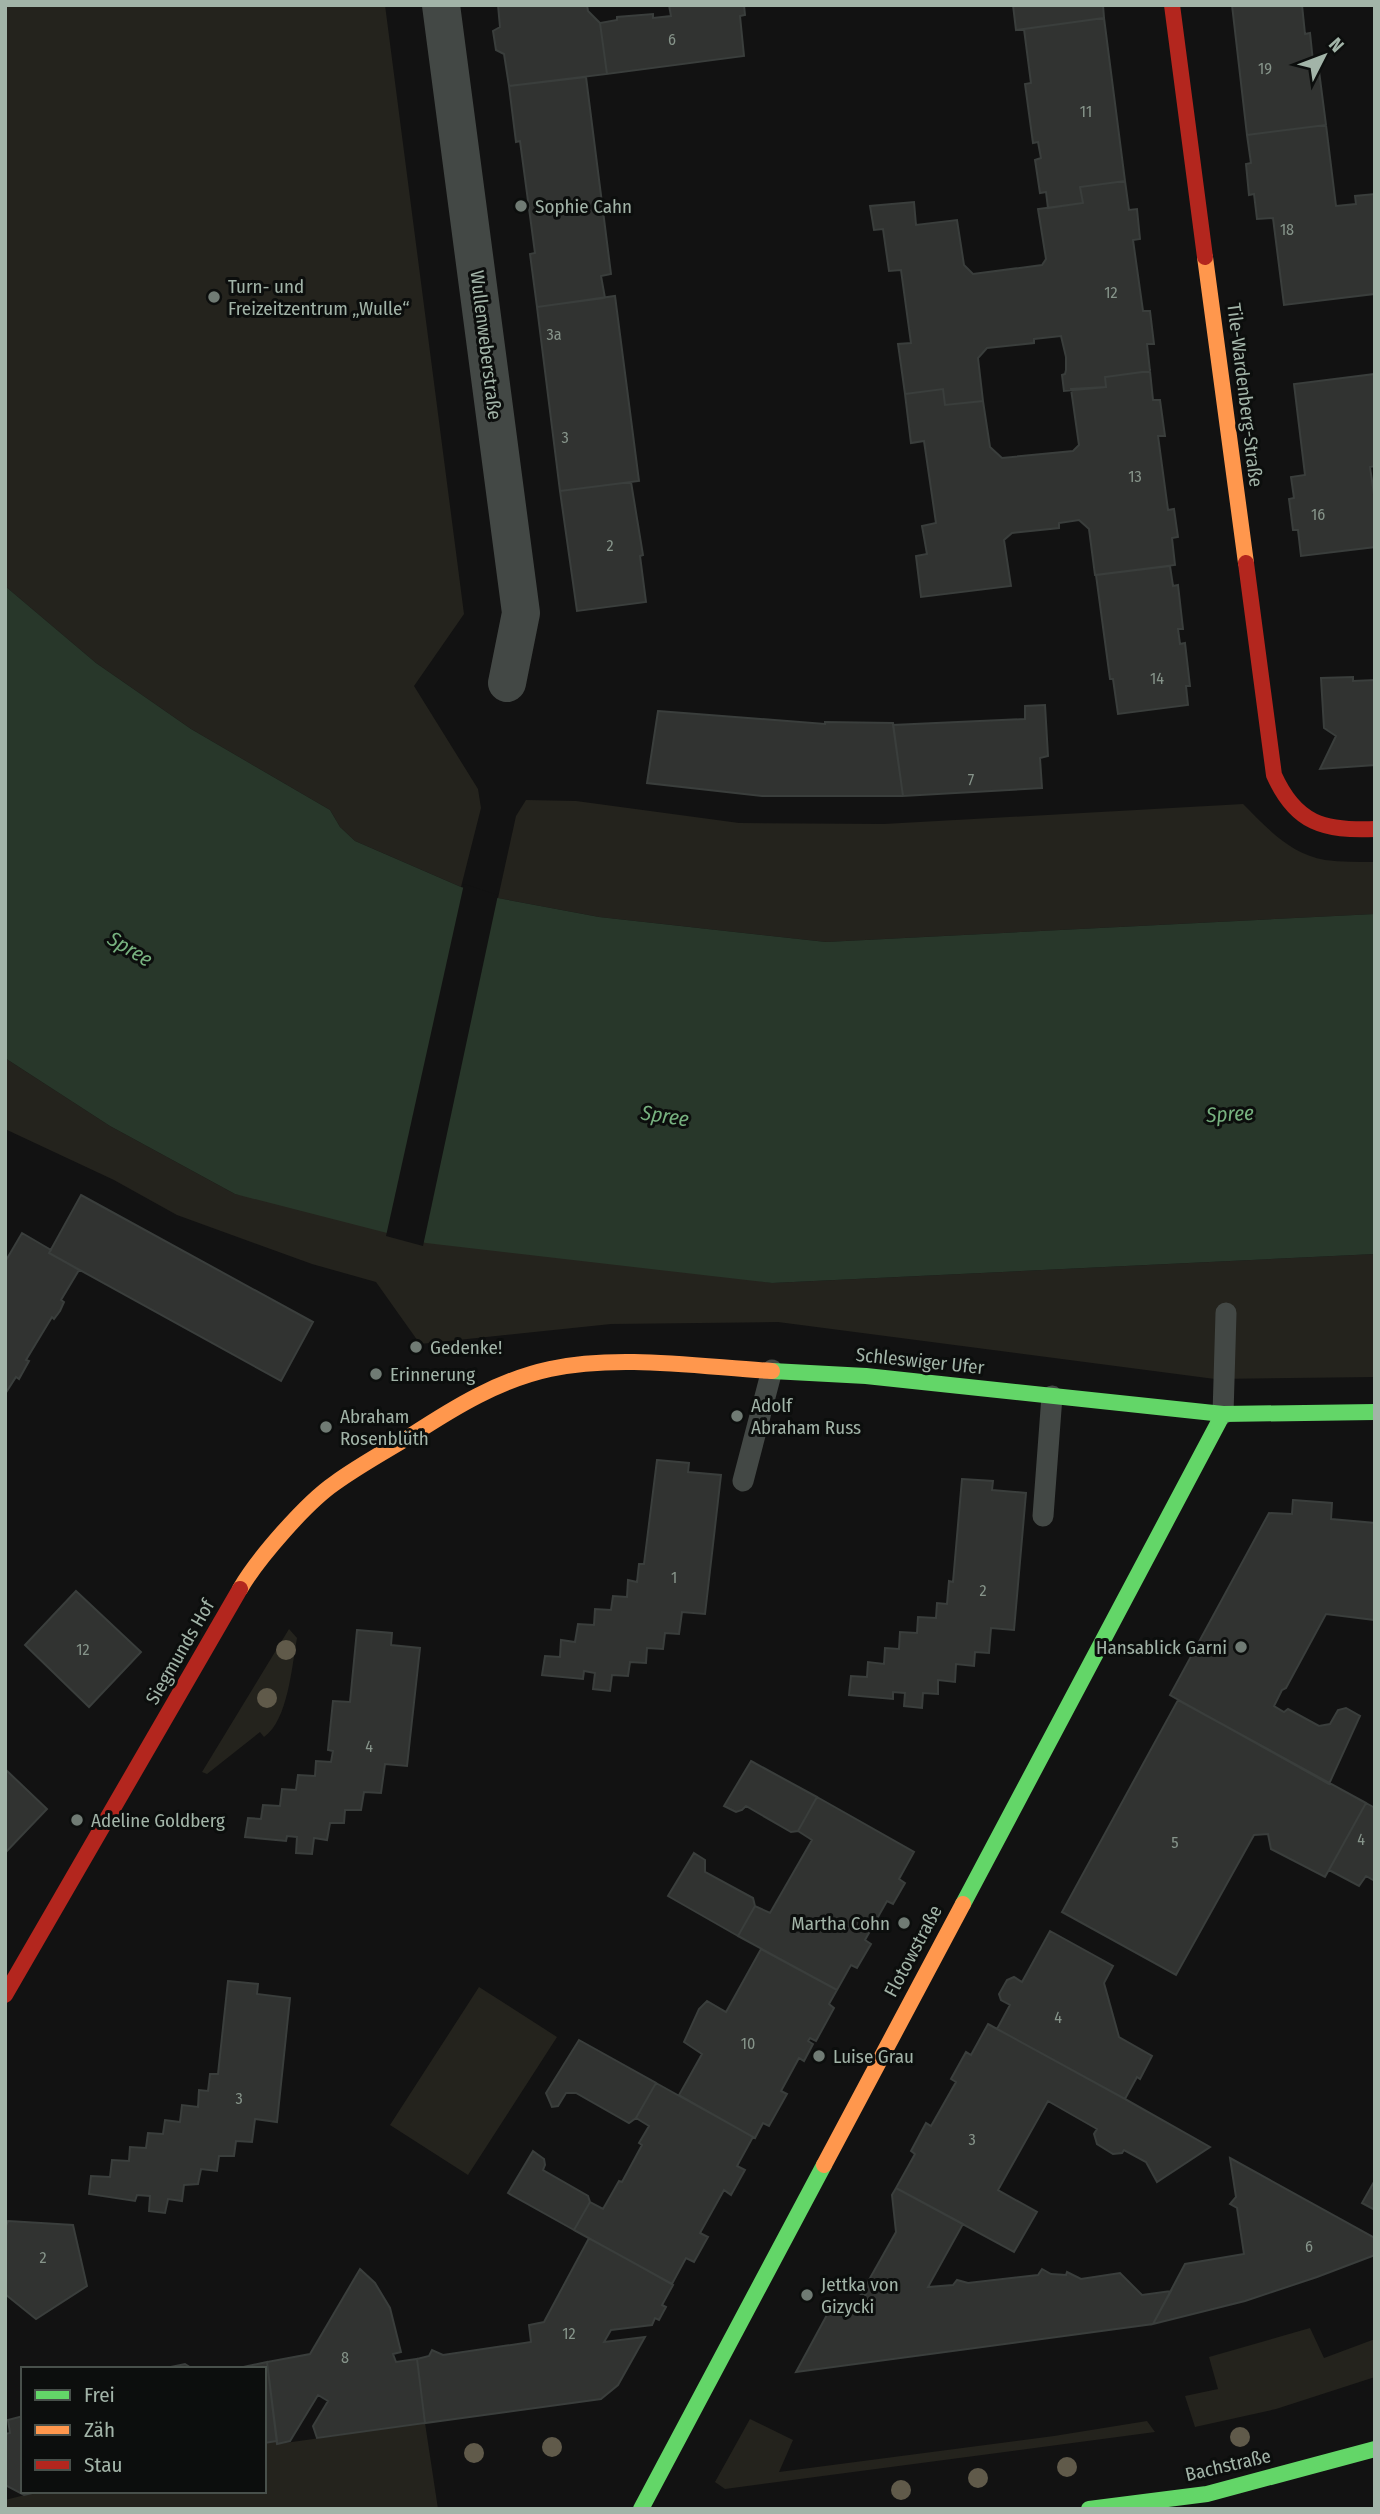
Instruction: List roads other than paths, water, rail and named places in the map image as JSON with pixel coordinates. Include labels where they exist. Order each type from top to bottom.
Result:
[{"type":"street","name":"Wullenweberstraße","points":[[442,5],[521,613],[507,683]]},
{"type":"street","name":"Tile-Wardenberg-Straße","points":[[1171,5],[1274,775],[1279,790],[1296,812],[1315,824],[1345,831],[1375,829]]},
{"type":"street","name":"Schleswiger Ufer","points":[[467,1400],[549,1368],[591,1363],[866,1376],[1223,1414],[1375,1412]]},
{"type":"street","name":"Siegmunds Hof","points":[[5,1995],[243,1584],[279,1538],[333,1484],[467,1400]]},
{"type":"street","name":"Flotowstraße","points":[[641,2509],[1223,1414]]},
{"type":"street","name":"Bachstraße","points":[[1088,2509],[1207,2494],[1375,2449]]},
{"type":"lane","points":[[1223,1414],[1226,1313]]},
{"type":"lane","points":[[743,1481],[772,1370]]},
{"type":"lane","points":[[1042,1516],[1052,1396]]},
{"type":"water","name":"Spree","points":[[5,586],[96,663],[191,729],[330,810],[340,827],[355,841],[461,887],[498,898],[599,917],[826,942],[1375,914],[1375,1254],[772,1283],[426,1243],[235,1194],[110,1126],[5,1058]]},
{"type":"place","name":"Sophie Cahn","points":[[521,206]]},
{"type":"place","name":"Turn- und Freizeitzentrum „Wulle“","points":[[214,297]]},
{"type":"place","name":"Gedenke!","points":[[416,1347]]},
{"type":"place","name":"Erinnerung","points":[[376,1374]]},
{"type":"place","name":"Adolf Abraham Russ","points":[[737,1416]]},
{"type":"place","name":"Abraham Rosenblüth","points":[[326,1427]]},
{"type":"place","name":"Hansablick Garni","points":[[1241,1647]]},
{"type":"place","name":"Adeline Goldberg","points":[[77,1820]]},
{"type":"place","name":"Martha Cohn","points":[[904,1923]]},
{"type":"place","name":"Luise Grau","points":[[819,2056]]},
{"type":"place","name":"Jettka von Gizycki","points":[[807,2295]]}]
